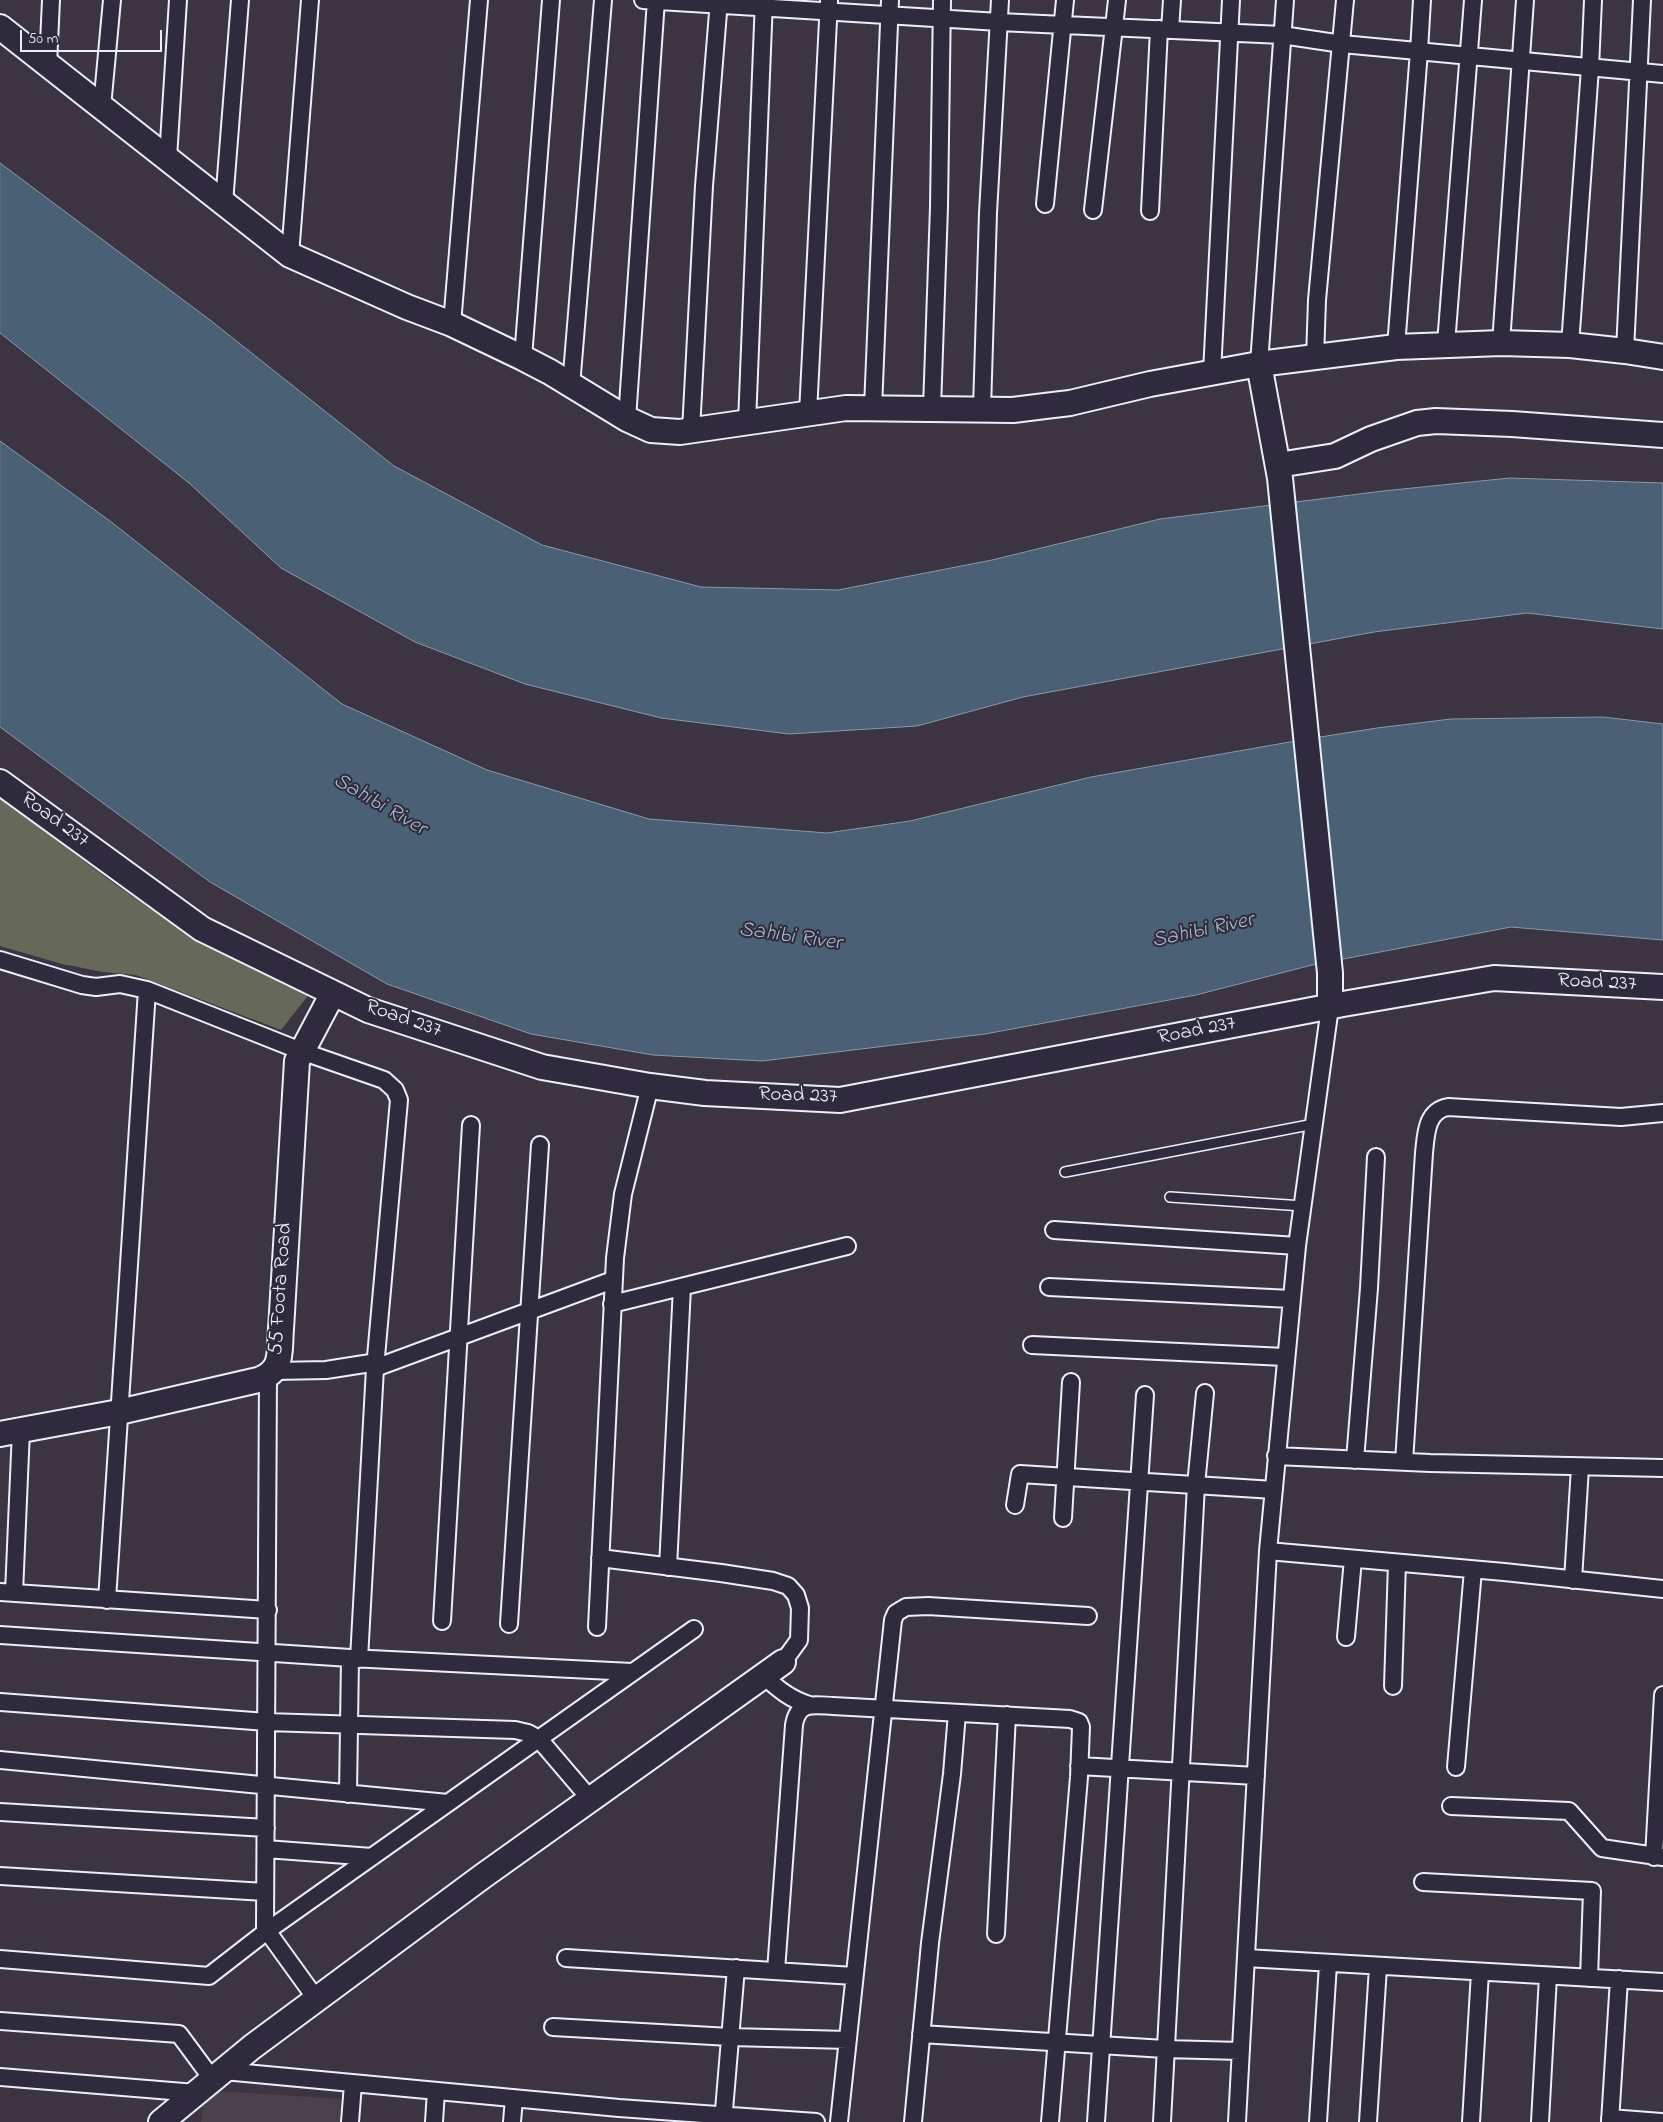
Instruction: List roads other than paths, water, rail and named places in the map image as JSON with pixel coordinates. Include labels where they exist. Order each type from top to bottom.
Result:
[{"type":"street","points":[[48,65],[51,0]]},
{"type":"street","points":[[102,107],[112,0]]},
{"type":"street","points":[[168,158],[178,0]]},
{"type":"street","points":[[224,203],[240,0]]},
{"type":"street","points":[[290,255],[310,0]]},
{"type":"street","points":[[452,324],[479,0]]},
{"type":"street","points":[[523,358],[551,0]]},
{"type":"street","points":[[571,386],[603,0]]},
{"type":"street","points":[[626,419],[652,0],[890,8],[940,18],[1282,35],[1342,44],[1663,74]]},
{"type":"street","points":[[932,408],[939,207],[940,18],[942,0]]},
{"type":"street","points":[[982,409],[988,213],[1000,0]]},
{"type":"street","points":[[1045,204],[1065,0]]},
{"type":"street","points":[[1093,210],[1117,0]]},
{"type":"street","points":[[1150,211],[1164,29],[1172,0]]},
{"type":"street","points":[[1212,373],[1231,0]]},
{"type":"street","points":[[1237,2122],[1268,1551],[1296,1246],[1330,1007],[1330,973],[1279,472],[1259,364],[1285,0]]},
{"type":"street","points":[[1315,358],[1316,300],[1345,0]]},
{"type":"street","points":[[1396,347],[1420,51],[1422,0]]},
{"type":"street","points":[[1446,344],[1473,0]]},
{"type":"street","points":[[1501,343],[1525,0]]},
{"type":"street","points":[[1570,345],[1590,68],[1593,0]]},
{"type":"street","points":[[1625,350],[1642,0]]},
{"type":"street","points":[[691,430],[704,186],[718,2]]},
{"type":"street","points":[[747,422],[764,4]]},
{"type":"street","points":[[808,413],[829,6]]},
{"type":"street","points":[[873,408],[890,8]]},
{"type":"street","points":[[0,27],[290,255],[407,308],[452,324],[523,358],[550,372],[626,419],[651,430],[680,432],[846,408],[1013,410],[1070,403],[1150,384],[1259,364],[1396,347],[1501,343],[1570,345],[1625,350],[1663,357]]},
{"type":"street","points":[[1279,472],[1335,456],[1371,439],[1417,423],[1436,420],[1663,435]]},
{"type":"street","name":"Road 237","points":[[0,782],[202,929],[368,1010],[542,1067],[650,1086],[705,1093],[840,1100],[1330,1007],[1494,978],[1663,987]]},
{"type":"street","points":[[0,960],[82,985],[96,987],[120,984],[147,990],[301,1051],[384,1080],[395,1090],[399,1100],[376,1365],[349,1724],[348,1794]]},
{"type":"street","points":[[107,1600],[147,990]]},
{"type":"street","name":"55 Foota Road","points":[[10,1432],[119,1412],[271,1374],[278,1362],[281,1329],[296,1071],[301,1051],[334,993]]},
{"type":"street","points":[[597,1627],[613,1280],[623,1194],[650,1086]]},
{"type":"street","points":[[1404,1462],[1424,1153],[1426,1133],[1432,1114],[1439,1109],[1448,1107],[1621,1117],[1663,1113]]},
{"type":"street","points":[[442,1621],[471,1125]]},
{"type":"street","points":[[509,1624],[540,1145]]},
{"type":"street","points":[[1354,1460],[1369,1288],[1376,1157]]},
{"type":"street","points":[[1054,1230],[1296,1246]]},
{"type":"street","points":[[612,1304],[847,1246]]},
{"type":"street","points":[[317,2000],[265,1928],[271,1374],[376,1365],[459,1337],[613,1280]]},
{"type":"street","points":[[668,1567],[682,1287]]},
{"type":"street","points":[[1049,1287],[1291,1300]]},
{"type":"street","points":[[1032,1345],[1285,1358]]},
{"type":"street","points":[[1063,1518],[1071,1382]]},
{"type":"street","points":[[1162,2122],[1196,1485],[1205,1393]]},
{"type":"street","points":[[1096,2122],[1140,1481],[1144,1395]]},
{"type":"street","points":[[10,1432],[7,1592],[268,1610]]},
{"type":"street","points":[[1276,1456],[1404,1462],[1663,1468]]},
{"type":"street","points":[[1573,1580],[1580,1467]]},
{"type":"street","points":[[1015,1505],[1020,1474],[1274,1490]]},
{"type":"street","points":[[1268,1551],[1663,1589]]},
{"type":"street","points":[[163,2121],[211,2081],[483,1876],[783,1662],[798,1640],[800,1608],[796,1595],[788,1586],[773,1581],[600,1558]]},
{"type":"street","points":[[1346,1637],[1353,1559]]},
{"type":"street","points":[[1394,1686],[1397,1563]]},
{"type":"street","points":[[1456,1767],[1473,1570]]},
{"type":"street","points":[[839,2122],[893,1620],[896,1613],[901,1609],[928,1606],[1088,1616]]},
{"type":"street","points":[[0,1959],[209,1976],[267,1931],[694,1629]]},
{"type":"street","points":[[0,1635],[354,1659],[632,1672]]},
{"type":"street","points":[[764,1676],[794,1700],[809,1705],[1007,1715],[1070,1719],[1079,1722],[1081,1727],[1079,1766],[1050,2122]]},
{"type":"street","points":[[1451,1806],[1569,1811],[1602,1848],[1659,1857],[1663,1695]]},
{"type":"street","points":[[0,1702],[267,1722],[515,1730],[539,1739],[591,1800]]},
{"type":"street","points":[[776,1971],[794,1725],[796,1715],[800,1709],[809,1705]]},
{"type":"street","points":[[913,2122],[930,1943],[952,1774],[957,1713]]},
{"type":"street","points":[[996,1934],[1007,1715]]},
{"type":"street","points":[[0,1760],[448,1803]]},
{"type":"street","points":[[1079,1766],[1256,1776]]},
{"type":"street","points":[[0,1812],[266,1828]]},
{"type":"street","points":[[266,1849],[372,1857]]},
{"type":"street","points":[[0,1876],[265,1892]]},
{"type":"street","points":[[1423,1882],[1592,1891],[1589,1978]]},
{"type":"street","points":[[566,1958],[854,1976]]},
{"type":"street","points":[[1246,1958],[1663,1982]]},
{"type":"street","points":[[1318,2122],[1328,1964]]},
{"type":"street","points":[[1368,2122],[1378,1967]]},
{"type":"street","points":[[723,2119],[736,1968]]},
{"type":"street","points":[[1471,2122],[1480,1972]]},
{"type":"street","points":[[1540,2122],[1548,1976]]},
{"type":"street","points":[[1619,1979],[1610,2120],[1661,2122]]},
{"type":"street","points":[[0,2021],[179,2034],[211,2081]]},
{"type":"street","points":[[553,2027],[730,2037],[848,2040]]},
{"type":"street","points":[[922,2034],[1165,2049],[1241,2051]]},
{"type":"street","points":[[0,2077],[354,2084],[514,2098],[618,2115],[816,2122]]},
{"type":"street","points":[[350,2122],[354,2084]]},
{"type":"street","points":[[434,2122],[436,2091]]},
{"type":"street","points":[[512,2122],[514,2098]]},
{"type":"lane","points":[[1065,1172],[1314,1124]]},
{"type":"lane","points":[[1170,1197],[1303,1206]]},
{"type":"water","points":[[0,163],[210,320],[394,466],[542,545],[701,587],[838,590],[992,560],[1160,519],[1383,491],[1510,478],[1663,483],[1663,629],[1527,613],[1374,632],[1023,697],[917,726],[789,734],[661,718],[525,684],[415,642],[281,568],[189,483],[0,333]]},
{"type":"water","name":"Sahibi River","points":[[0,441],[110,521],[342,704],[487,770],[649,819],[827,833],[910,821],[1091,777],[1377,728],[1451,719],[1603,717],[1663,724],[1663,940],[1511,927],[1312,965],[1196,995],[985,1034],[762,1061],[653,1055],[531,1034],[387,984],[210,882],[0,727]]}]
